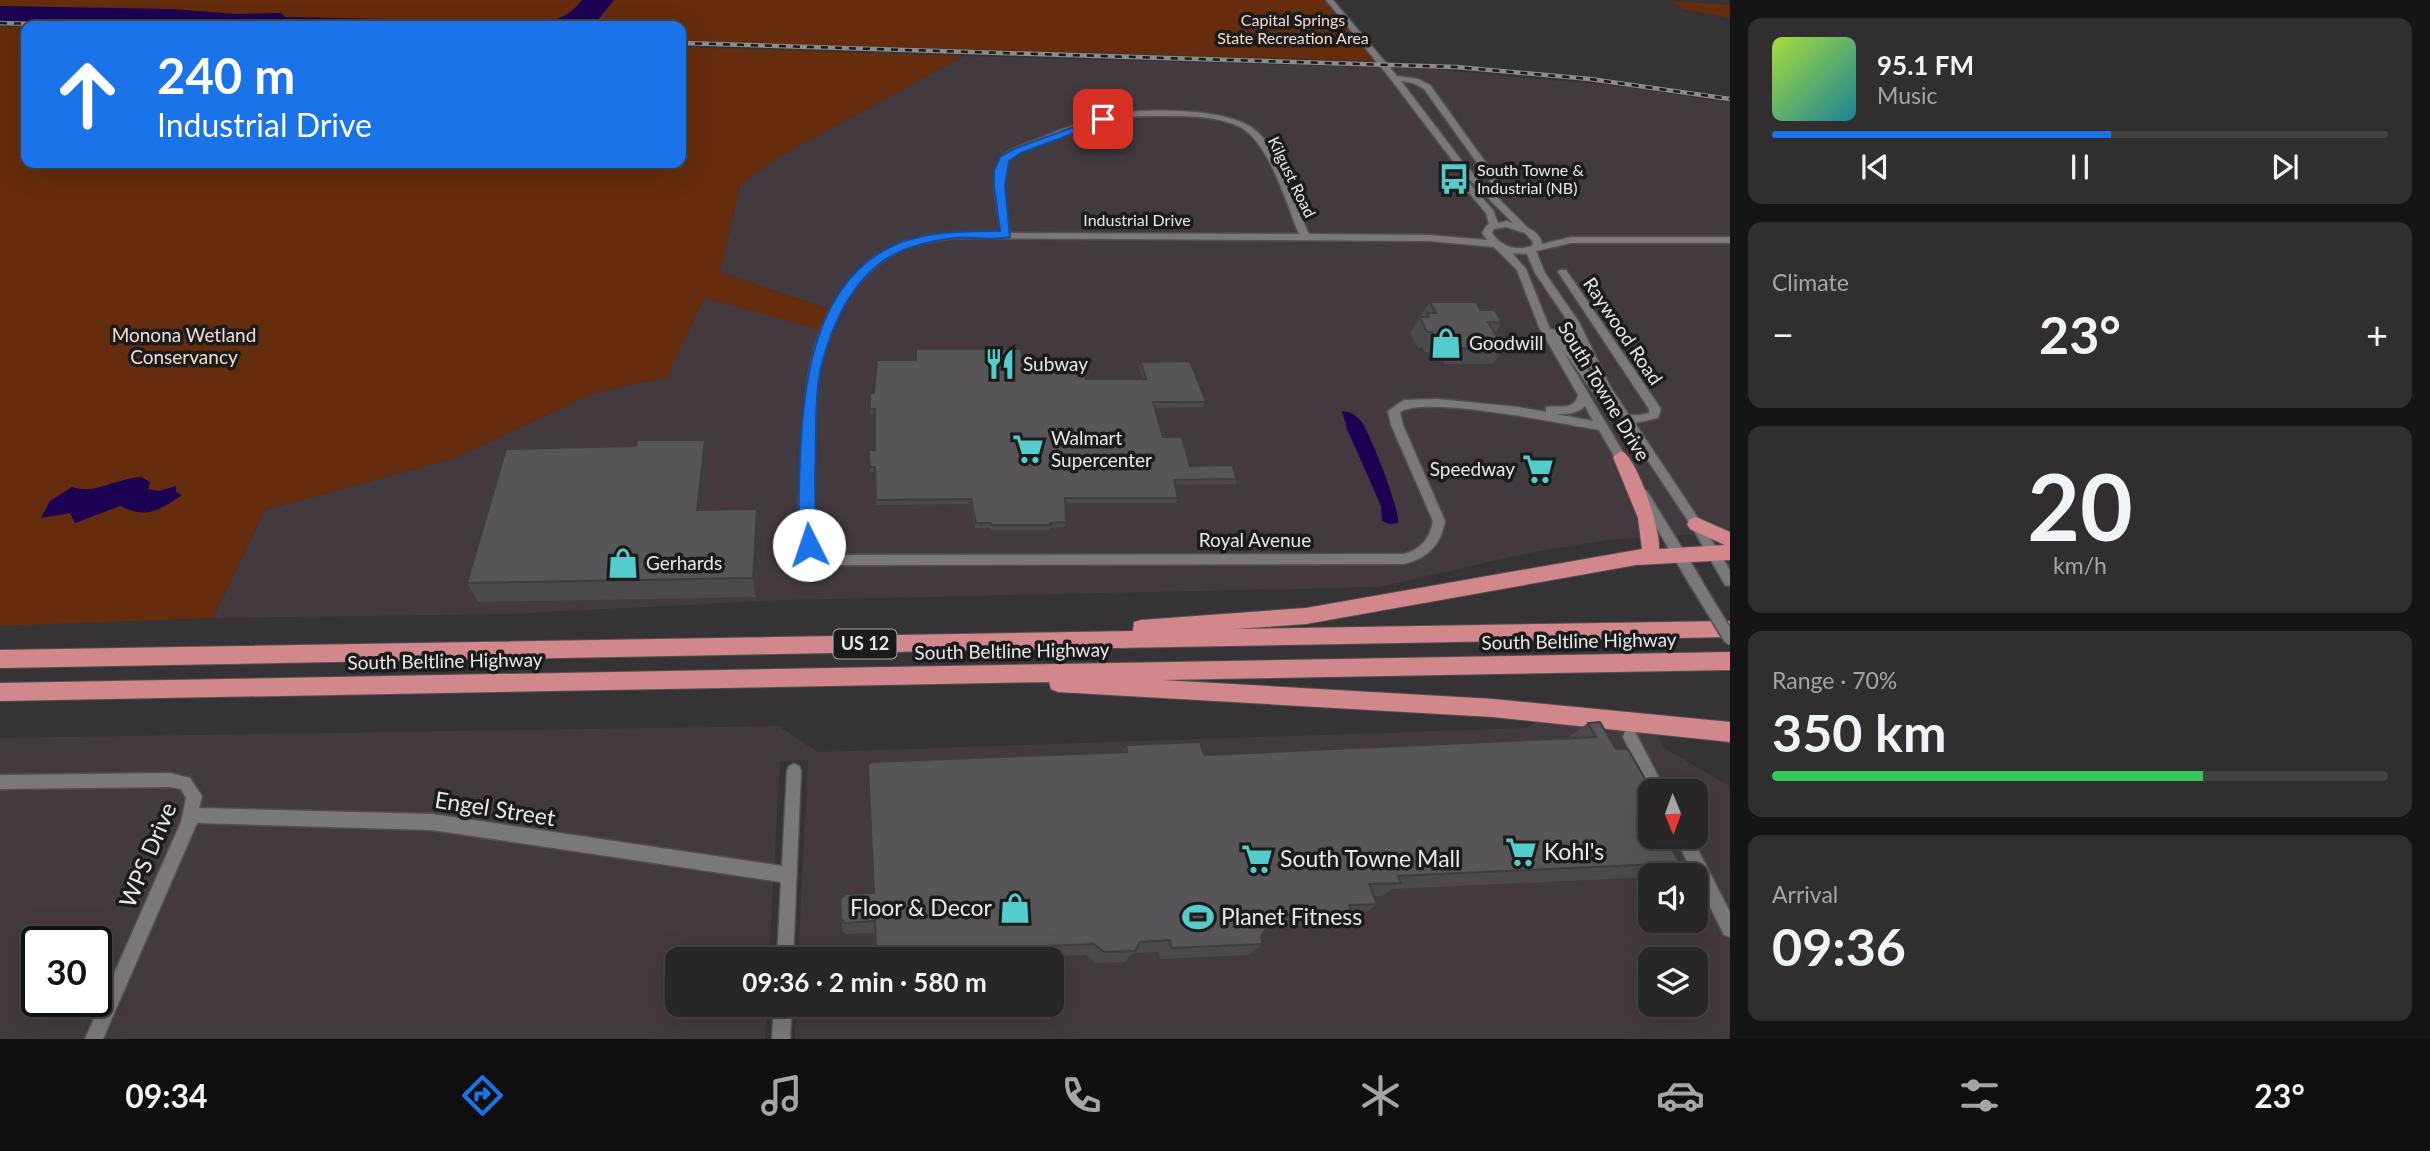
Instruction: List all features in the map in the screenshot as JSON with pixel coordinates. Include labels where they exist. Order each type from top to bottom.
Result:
[{"type":"highway","points":[[1621,457],[1641,506],[1651,541],[1650,553],[1642,557]]},
{"type":"highway","points":[[1696,524],[1730,540]]},
{"type":"highway","points":[[900,643],[1306,616],[1642,557],[1721,553]]},
{"type":"highway","name":"South Beltline Highway","points":[[0,659],[1730,629]]},
{"type":"highway","name":"South Beltline Highway","points":[[0,692],[1730,662]]},
{"type":"highway","points":[[901,676],[1480,707],[1730,732]]},
{"type":"highway","points":[[1652,723],[1730,742]]},
{"type":"street","points":[[1329,0],[1479,187],[1526,230]]},
{"type":"street","points":[[1394,78],[1420,82],[1427,87],[1501,190]]},
{"type":"street","name":"Kilgust Road","points":[[1006,235],[999,181],[1001,164],[1007,156],[1103,119],[1180,115],[1219,117],[1252,130],[1264,146],[1305,237]]},
{"type":"street","points":[[1432,131],[1448,163],[1490,212],[1492,226],[1488,236],[1498,245]]},
{"type":"street","points":[[1492,226],[1507,224],[1558,236],[1602,236],[1624,240]]},
{"type":"street","name":"Industrial Drive","points":[[1429,238],[1480,232],[1492,226]]},
{"type":"street","name":"South Towne Drive","points":[[1526,230],[1538,242],[1533,250],[1540,273],[1573,322],[1605,387],[1696,524],[1721,553],[1730,581]]},
{"type":"street","name":"Industrial Drive","points":[[809,545],[806,532],[807,483],[814,370],[828,327],[846,292],[858,278],[887,253],[916,241],[955,235],[1429,238],[1498,245],[1517,252],[1533,250]]},
{"type":"street","points":[[1533,250],[1571,240],[1730,240]]},
{"type":"street","name":"South Towne Drive","points":[[1498,245],[1521,269],[1540,318],[1584,396],[1730,639]]},
{"type":"street","name":"Raywood Road","points":[[1563,272],[1655,409]]},
{"type":"street","points":[[1540,318],[1578,361],[1606,406],[1628,418],[1647,418],[1654,415],[1655,409]]},
{"type":"street","name":"Royal Avenue","points":[[809,545],[816,553],[835,560],[1415,557],[1432,541],[1438,532],[1439,522],[1397,425],[1395,409],[1411,403],[1518,411],[1577,409],[1584,396]]},
{"type":"street","name":"Royal Avenue","points":[[1518,411],[1603,427]]},
{"type":"street","points":[[1630,737],[1652,779]]},
{"type":"street","points":[[786,947],[794,771]]},
{"type":"street","name":"WPS Drive","points":[[0,782],[177,780],[185,783],[193,792],[195,799],[192,815],[94,1039]]},
{"type":"street","name":"Engel Street","points":[[192,815],[426,821],[789,875]]},
{"type":"street","points":[[1689,849],[1730,929]]},
{"type":"street","points":[[781,1039],[782,1017]]},
{"type":"shaded area","points":[[582,0],[614,0],[595,21],[548,21],[565,16]]},
{"type":"shaded area","points":[[0,6],[171,9],[236,14],[281,13],[285,17],[491,21],[0,21]]},
{"type":"shaded area","points":[[964,56],[1434,69],[1626,87],[1730,103],[1730,532],[1607,540],[1528,553],[1379,587],[784,600],[506,614],[213,618],[265,510],[455,458],[594,393],[667,377],[704,298],[828,309],[720,272],[740,185],[779,157]]},
{"type":"shaded area","points":[[1342,411],[1355,415],[1365,428],[1390,488],[1398,523],[1382,521],[1381,506],[1347,429]]},
{"type":"shaded area","points":[[141,477],[150,482],[148,489],[159,491],[176,486],[176,492],[182,495],[152,511],[138,512],[120,506],[75,523],[70,513],[41,518],[50,501],[72,487],[98,488]]},
{"type":"shaded area","points":[[1540,721],[1657,732],[1665,749],[1730,786],[1730,1039],[795,1039],[796,1017],[1064,1017],[1064,947],[799,947],[808,760],[780,761],[770,947],[665,947],[665,1017],[766,1017],[765,1039],[0,1039],[0,738],[778,726],[818,752],[1526,728]]},
{"type":"green space","name":"Capital Springs State Recreation Area","points":[[0,0],[1324,0],[1375,61],[686,41],[686,21],[0,21]]},
{"type":"green space","points":[[1669,1],[1730,5],[1730,18],[1683,9]]},
{"type":"green space","name":"Monona Wetland Conservancy","points":[[0,27],[21,28],[21,168],[686,168],[686,47],[964,56],[779,157],[740,185],[720,272],[828,309],[819,329],[704,298],[667,377],[594,393],[455,458],[265,510],[213,618],[0,626]]},
{"type":"building","points":[[1430,302],[1476,302],[1481,310],[1495,310],[1502,323],[1488,322],[1504,349],[1456,348],[1449,337],[1435,337],[1432,332],[1427,332],[1420,317],[1429,317],[1427,313],[1436,313]]},
{"type":"building","name":"Walmart Supercenter","points":[[916,349],[1021,349],[1023,362],[1051,362],[1052,369],[1084,369],[1086,379],[1146,379],[1141,362],[1190,361],[1206,402],[1153,402],[1163,437],[1182,437],[1190,466],[1232,465],[1237,479],[1174,480],[1178,498],[1065,498],[1066,522],[1050,523],[1051,525],[976,523],[971,499],[876,500],[875,467],[870,467],[869,450],[875,450],[875,409],[870,409],[870,393],[874,393],[877,360],[916,360]]},
{"type":"building","name":"Gerhards","points":[[637,440],[705,440],[697,510],[757,509],[753,578],[467,583],[506,449],[636,446]]},
{"type":"building","name":"South Towne Mall","points":[[1600,722],[1616,749],[1628,749],[1645,779],[1638,779],[1638,849],[1672,849],[1680,863],[1398,876],[1401,883],[1369,884],[1377,904],[1349,905],[1352,914],[1267,915],[1269,924],[1261,937],[1263,944],[1171,948],[1170,940],[1140,942],[1135,951],[1104,952],[1094,944],[876,947],[875,921],[845,923],[841,919],[840,899],[845,894],[874,893],[868,765],[871,762],[1127,752],[1126,745],[1200,742],[1204,755],[1596,737],[1588,723]]},
{"type":"railway","points":[[0,23],[21,24]]},
{"type":"railway","points":[[686,43],[1456,67],[1590,79],[1730,99]]},
{"type":"place","name":"South Towne & Industrial (NB)","points":[[1454,179]]},
{"type":"place","name":"Goodwill","points":[[1446,343]]},
{"type":"place","name":"Subway","points":[[1000,364]]},
{"type":"place","name":"Walmart Supercenter","points":[[1028,449]]},
{"type":"place","name":"Speedway","points":[[1538,469]]},
{"type":"place","name":"Gerhards","points":[[623,563]]},
{"type":"place","name":"Kohl's","points":[[1521,852]]},
{"type":"place","name":"South Towne Mall","points":[[1257,859]]},
{"type":"place","name":"Floor & Decor","points":[[1015,908]]},
{"type":"place","name":"Planet Fitness","points":[[1198,917]]},
{"type":"route","points":[[809,545],[806,532],[807,483],[814,370],[828,327],[846,292],[873,262],[916,241],[955,235],[1006,235],[999,185],[1001,164],[1007,156],[1103,119]]}]
